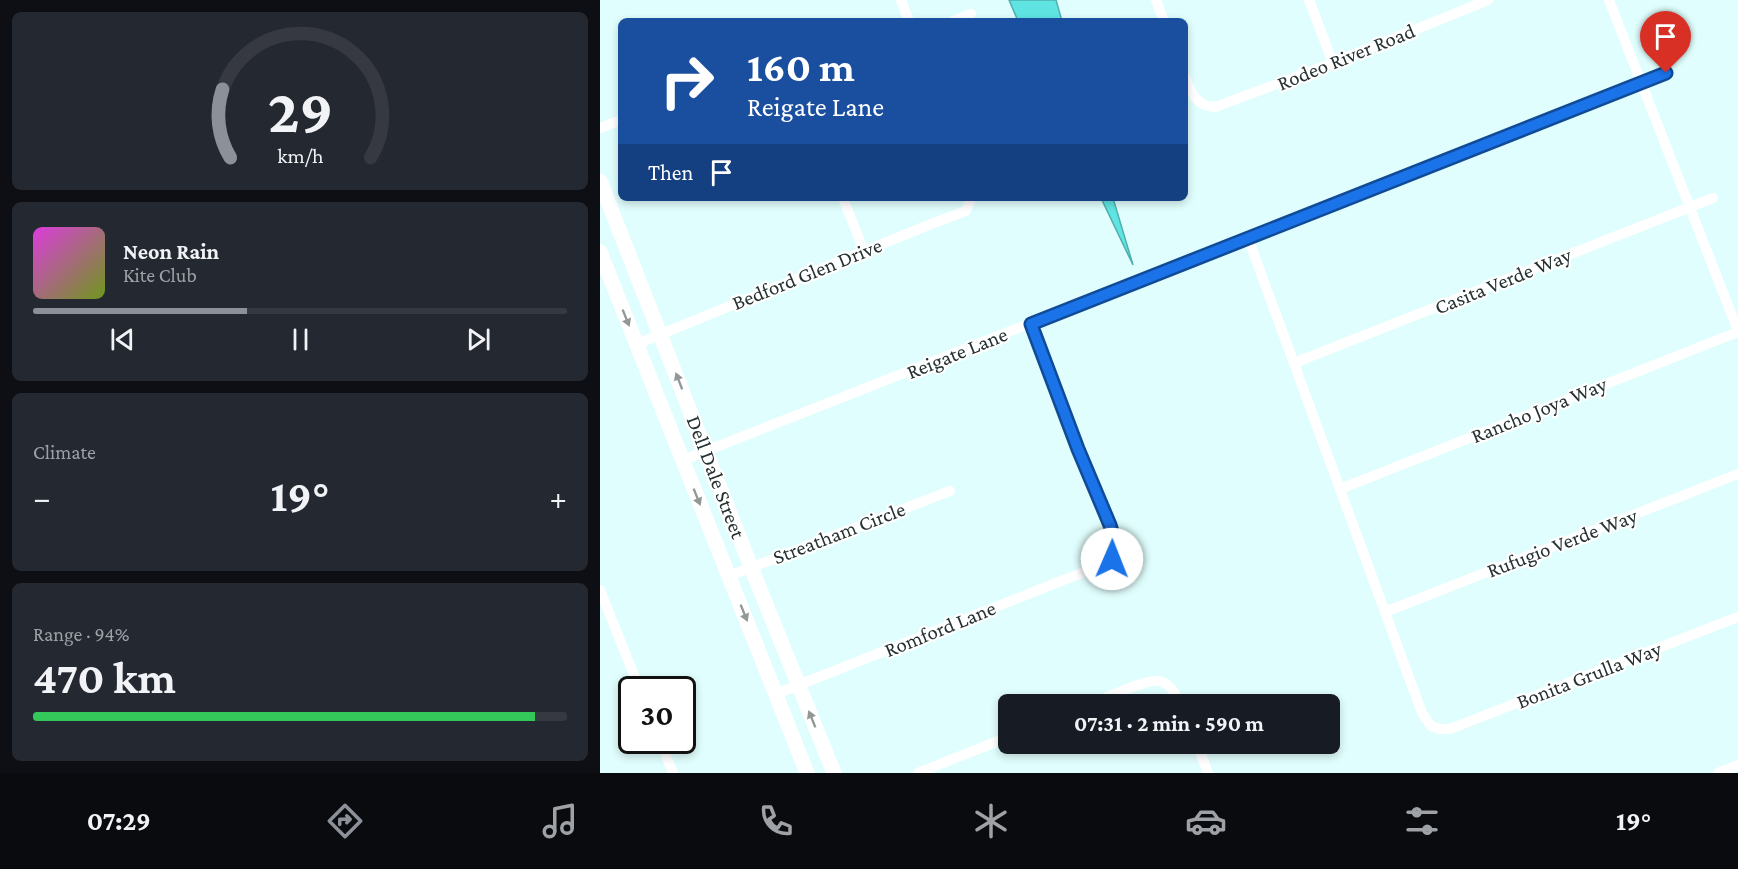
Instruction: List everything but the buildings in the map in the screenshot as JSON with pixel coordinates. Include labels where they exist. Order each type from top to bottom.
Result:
[{"type":"main road","name":"Dell Dale Street","points":[[600,181],[834,773]]},
{"type":"main road","name":"Dell Dale Street","points":[[600,252],[807,773]]},
{"type":"street","points":[[901,0],[908,18]]},
{"type":"street","points":[[1156,0],[1163,18]]},
{"type":"street","points":[[1309,0],[1333,63]]},
{"type":"street","name":"Rodeo River Road","points":[[1188,84],[1193,96],[1204,105],[1215,107],[1333,63],[1467,4],[1488,0]]},
{"type":"street","points":[[1609,0],[1738,331]]},
{"type":"street","points":[[961,18],[971,14]]},
{"type":"street","name":"Reigate Lane","points":[[683,460],[1666,73]]},
{"type":"street","points":[[600,128],[618,121]]},
{"type":"street","name":"Casita Verde Way","points":[[1294,363],[1713,198]]},
{"type":"street","points":[[844,201],[864,251]]},
{"type":"street","name":"Bedford Glen Drive","points":[[637,344],[957,215],[966,211],[970,201]]},
{"type":"street","points":[[1248,238],[1385,612]]},
{"type":"street","name":"Romford Lane","points":[[776,694],[1112,559],[1116,544],[1114,535],[1078,449],[1031,324]]},
{"type":"street","name":"Rancho Joya Way","points":[[1340,489],[1738,331]]},
{"type":"street","name":"Rufugio Verde Way","points":[[1385,612],[1738,474]]},
{"type":"street","name":"Streatham Circle","points":[[729,576],[950,491]]},
{"type":"street","points":[[600,590],[634,676]]},
{"type":"street","name":"Bonita Grulla Way","points":[[1385,612],[1422,712],[1431,726],[1440,729],[1450,729],[1738,618]]},
{"type":"street","points":[[1116,694],[1144,683],[1159,681],[1169,686],[1175,694]]},
{"type":"street","points":[[918,773],[998,741]]},
{"type":"street","points":[[665,754],[673,773]]},
{"type":"street","points":[[1201,754],[1208,773]]},
{"type":"street","points":[[1718,773],[1738,765]]},
{"type":"water","points":[[1009,0],[1056,0],[1061,18],[1017,18]]},
{"type":"water","points":[[1102,201],[1114,201],[1133,265]]},
{"type":"route","points":[[1112,559],[1116,544],[1114,535],[1078,449],[1031,324],[1666,73]]}]
